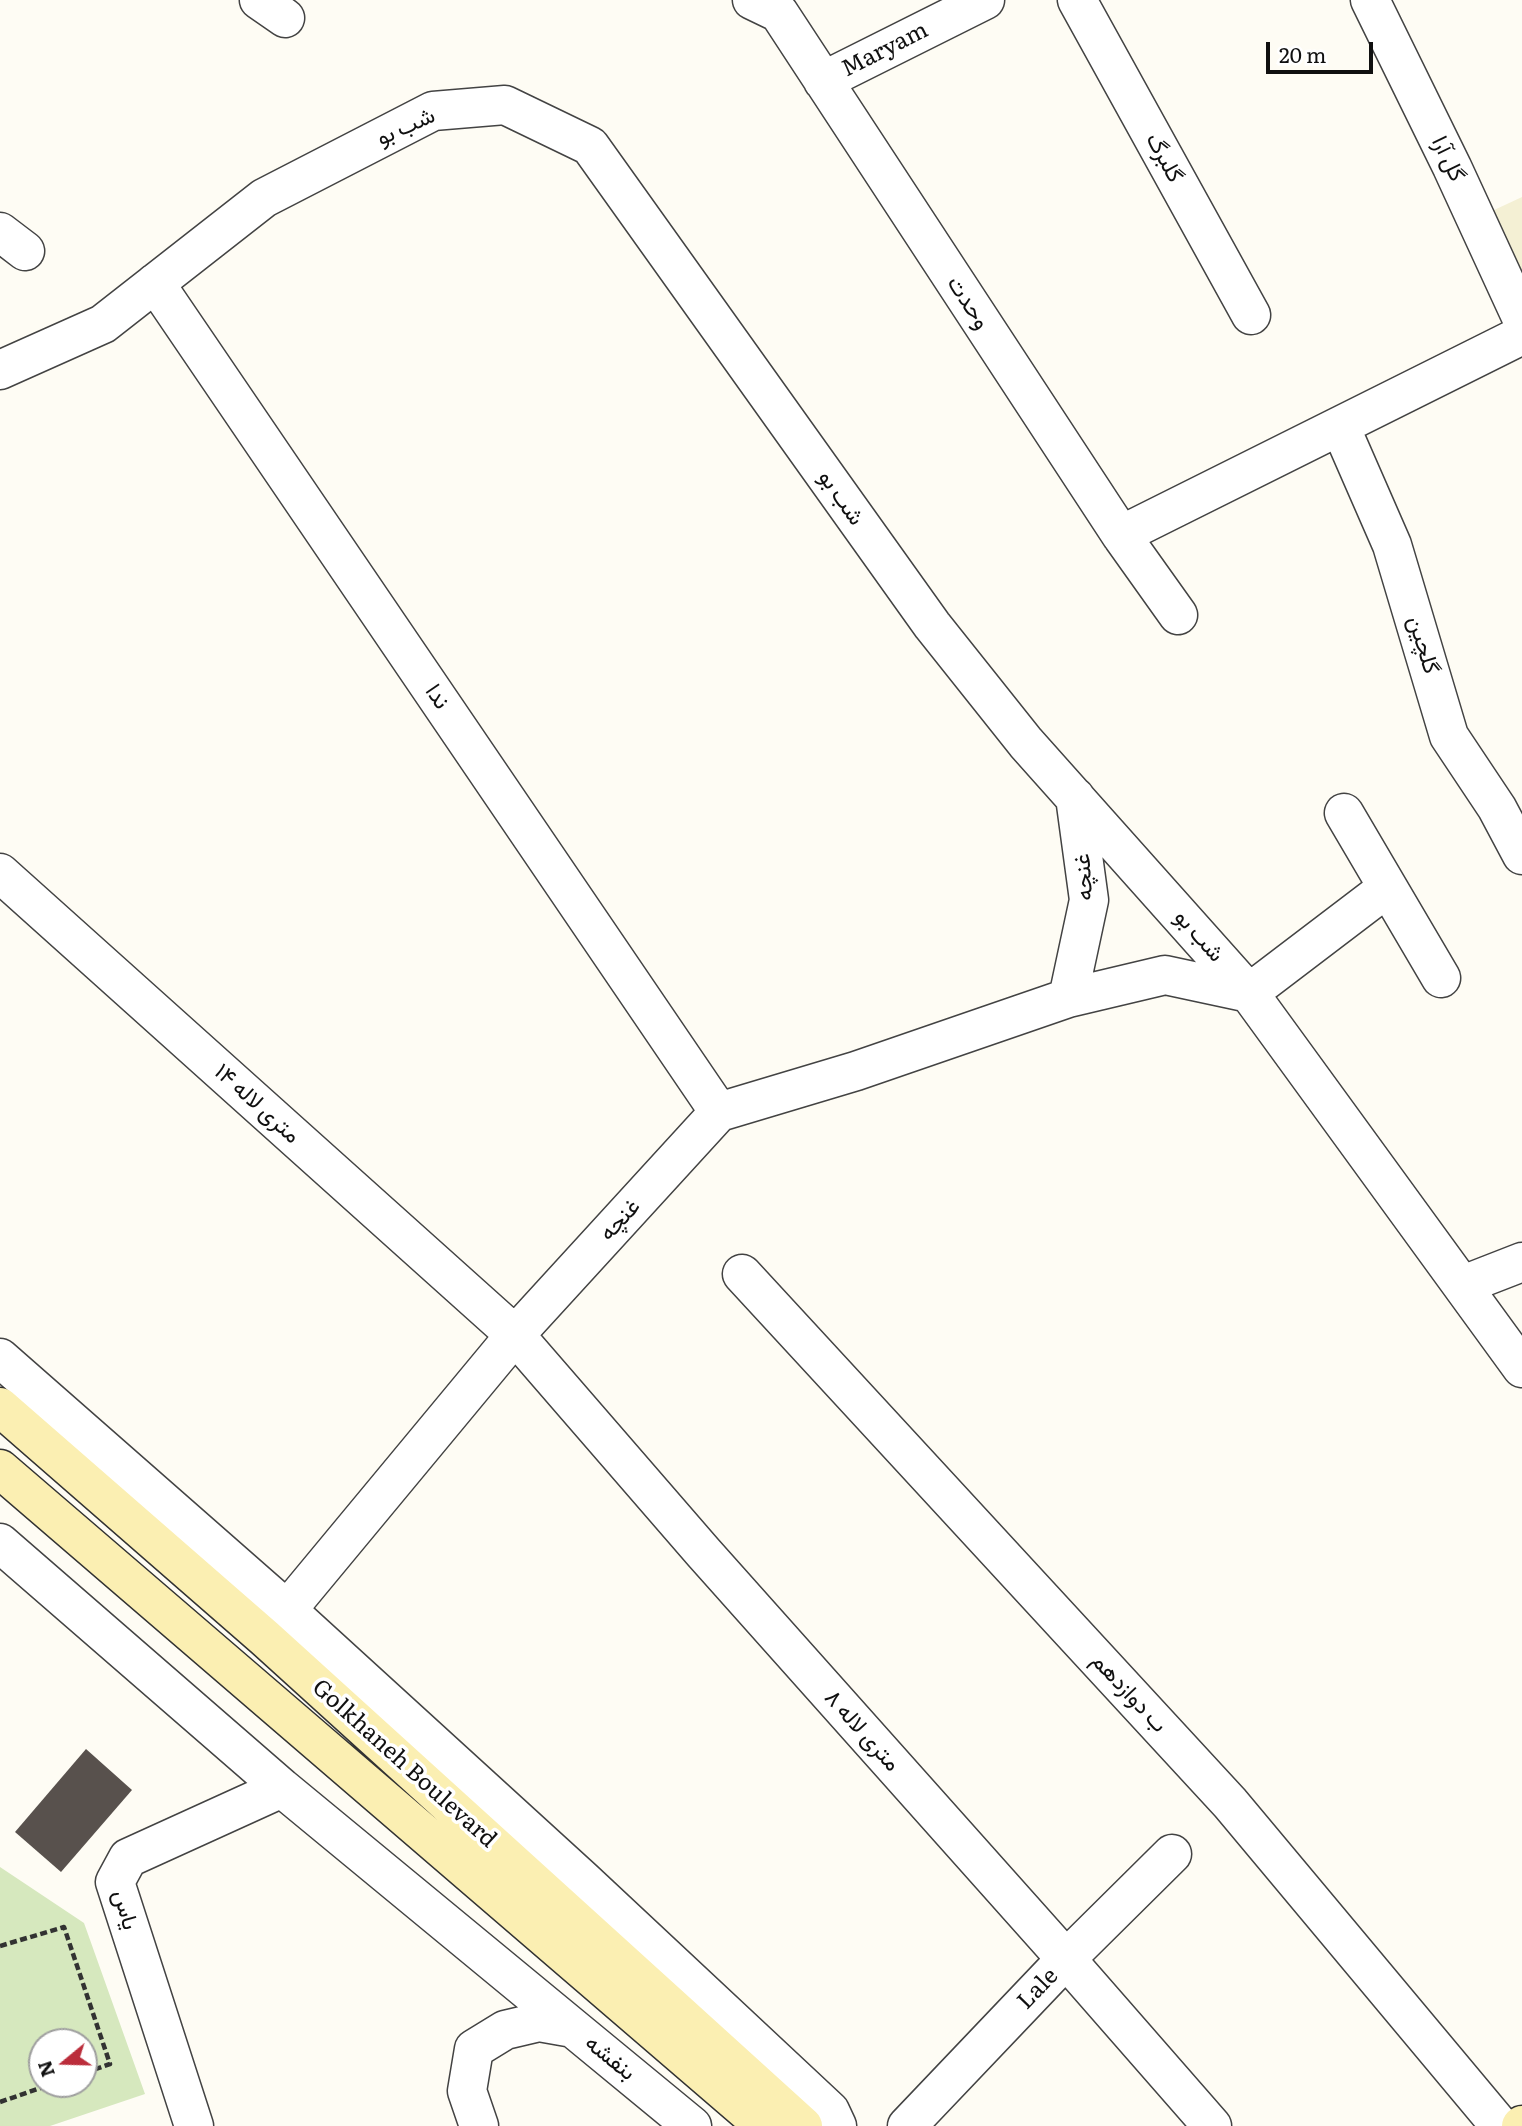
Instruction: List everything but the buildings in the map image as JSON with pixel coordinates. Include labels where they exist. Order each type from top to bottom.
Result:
[{"type":"main road","name":"Golkhaneh Boulevard","points":[[0,1408],[265,1638],[803,2126]]},
{"type":"main road","name":"Golkhaneh Boulevard","points":[[0,1469],[764,2126]]},
{"type":"street","name":"وحدت","points":[[752,0],[779,13],[1121,536],[1178,615]]},
{"type":"street","name":"Maryam","points":[[823,81],[985,0]]},
{"type":"street","name":"گلبرگ","points":[[1077,0],[1251,315]]},
{"type":"street","name":"گل آرا","points":[[1370,0],[1452,167],[1522,319]]},
{"type":"street","name":"شب بو","points":[[0,370],[103,324],[264,198],[433,111],[505,105],[590,146],[932,625],[1026,743],[1249,993],[1522,1368]]},
{"type":"street","name":"ندا","points":[[155,283],[719,1112]]},
{"type":"street","points":[[1121,536],[1522,335]]},
{"type":"street","name":"گلچین","points":[[1340,426],[1392,545],[1449,736],[1497,808],[1522,855]]},
{"type":"street","name":"غنچه","points":[[1068,998],[1089,900],[1075,797]]},
{"type":"street","points":[[1344,813],[1441,978]]},
{"type":"street","name":"۱۴ متری لاله","points":[[0,873],[514,1335]]},
{"type":"street","points":[[719,1112],[856,1071],[1068,998],[1165,975],[1249,993],[1387,888]]},
{"type":"street","name":"غنچه","points":[[287,1611],[514,1335],[719,1112]]},
{"type":"street","points":[[1463,1285],[1522,1262]]},
{"type":"street","name":"ب دوازدهم","points":[[742,1274],[1230,1803],[1500,2126]]},
{"type":"street","name":"۸ متری لاله","points":[[514,1335],[712,1563],[1212,2126]]},
{"type":"street","points":[[0,1358],[287,1611],[583,1880],[830,2111],[837,2126]]},
{"type":"street","points":[[0,1543],[282,1788],[573,2028]]},
{"type":"street","name":"یاس","points":[[194,2126],[115,1882],[128,1858],[282,1788]]},
{"type":"street","name":"Lale","points":[[907,2126],[1066,1959],[1172,1854]]},
{"type":"street","name":"بنفشه","points":[[479,2126],[467,2091],[474,2049],[505,2029],[540,2021],[573,2028],[692,2126]]},
{"type":"path","points":[[0,1946],[64,1927],[98,2028]]},
{"type":"path","points":[[98,2028],[110,2064],[98,2068]]},
{"type":"path","points":[[0,2102],[28,2092]]},
{"type":"shaded area","points":[[1522,197],[1522,278],[1492,211]]},
{"type":"green space","points":[[0,1867],[84,1923],[145,2094],[50,2126],[0,2126]]}]
